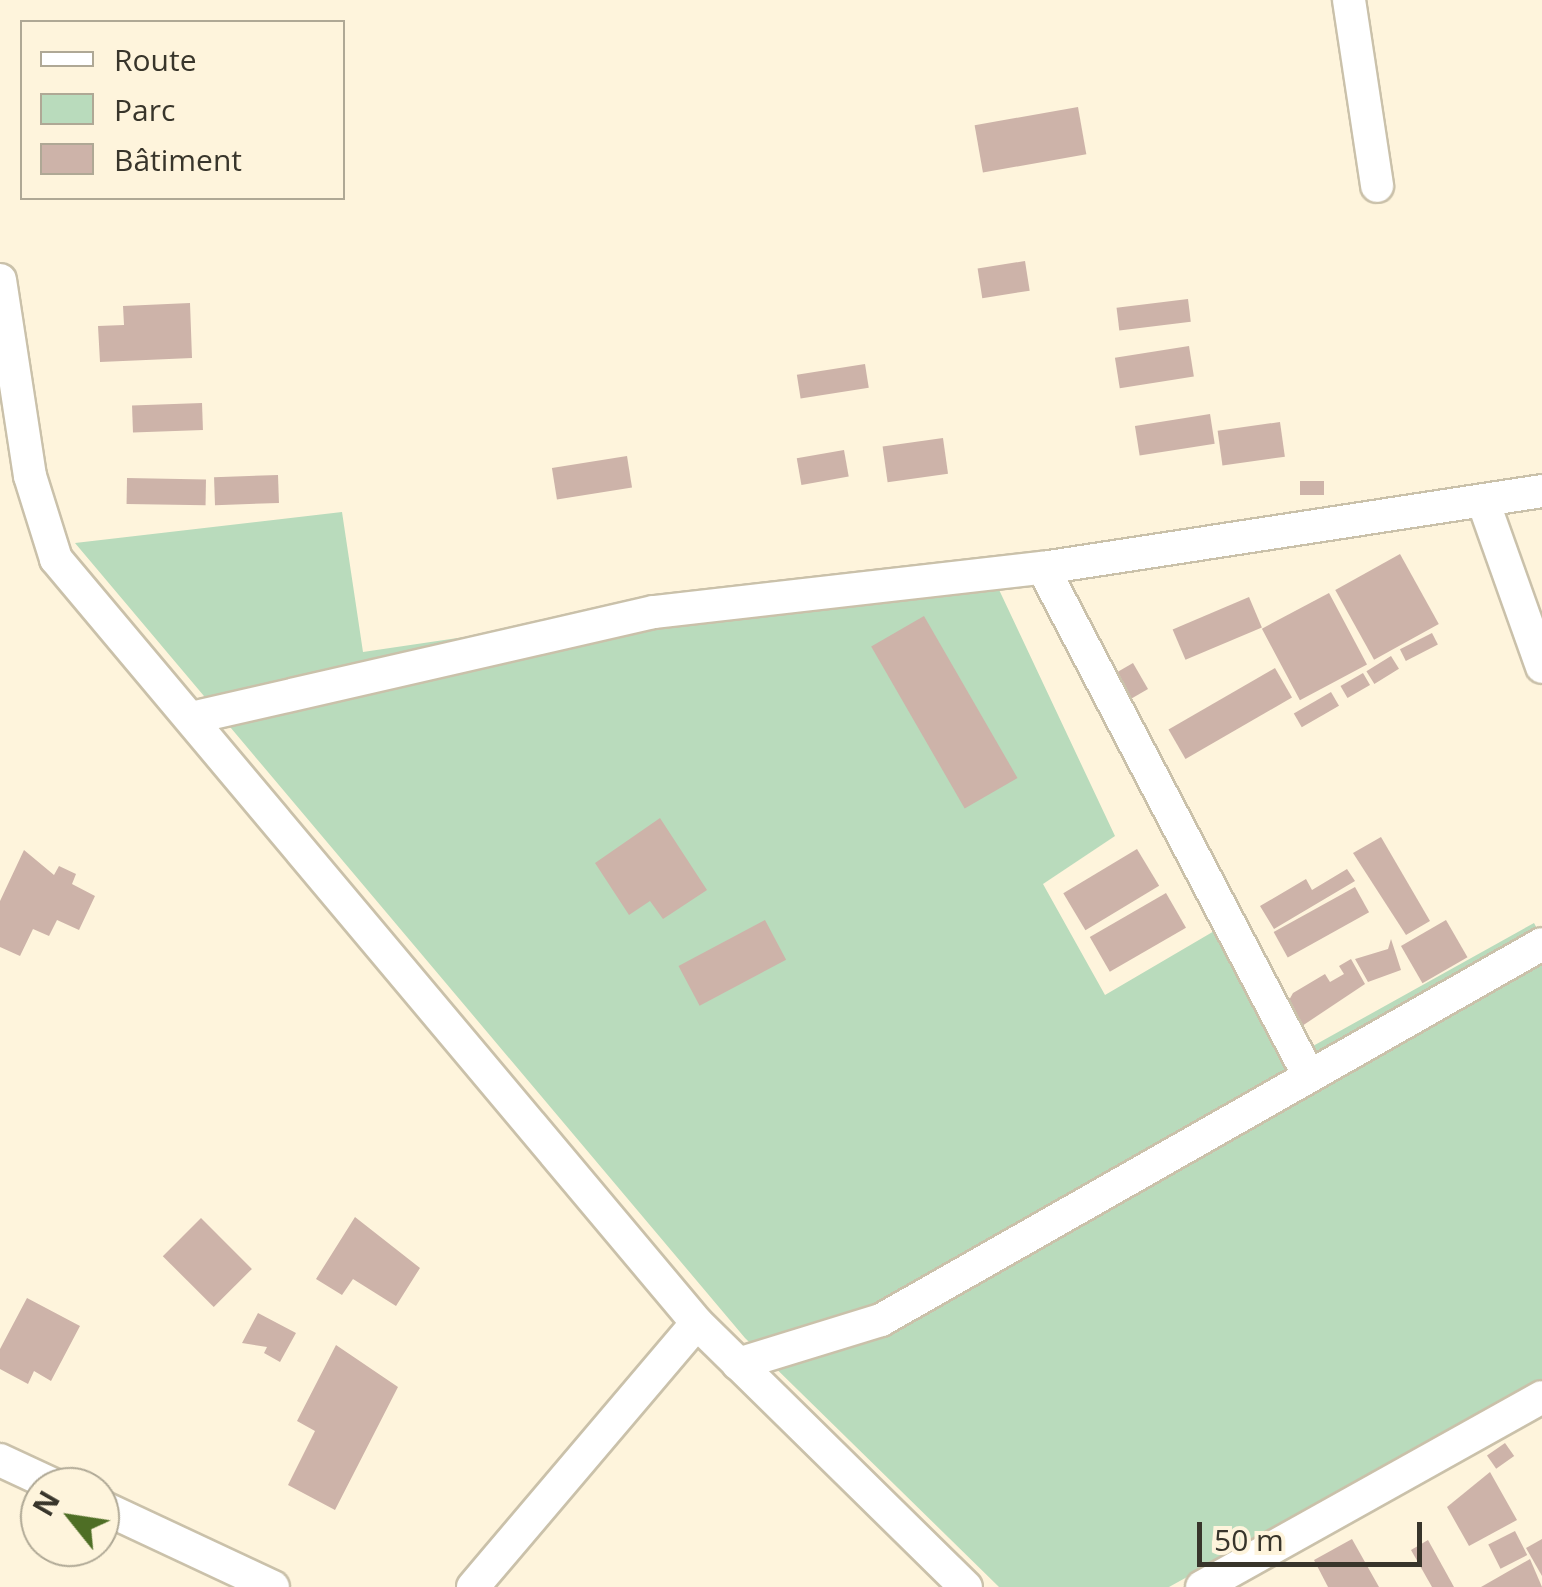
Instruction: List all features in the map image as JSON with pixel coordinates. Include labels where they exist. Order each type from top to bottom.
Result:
[{"type":"street","points":[[1349,0],[1377,186]]},
{"type":"street","points":[[0,280],[30,476],[56,560],[697,1322],[966,1587]]},
{"type":"street","points":[[191,718],[654,612],[1043,568],[1542,492]]},
{"type":"street","points":[[1484,501],[1542,667]]},
{"type":"street","points":[[1043,568],[1308,1076]]},
{"type":"street","points":[[738,1364],[881,1320],[1542,944]]},
{"type":"street","points":[[473,1587],[697,1322]]},
{"type":"street","points":[[1202,1587],[1542,1397]]},
{"type":"street","points":[[120,1515],[273,1587]]},
{"type":"green space","points":[[342,512],[363,652],[985,560],[1115,836],[1043,884],[1105,995],[1233,920],[1304,1051],[1534,923],[1542,938],[1542,1381],[1169,1587],[999,1587],[745,1338],[75,543]]},
{"type":"building","points":[[1078,107],[1086,154],[983,173],[975,125]]},
{"type":"building","points":[[1025,261],[1030,291],[982,298],[978,269]]},
{"type":"building","points":[[1188,299],[1191,322],[1119,331],[1117,308]]},
{"type":"building","points":[[190,303],[192,358],[100,362],[98,326],[124,325],[123,306]]},
{"type":"building","points":[[1189,346],[1194,377],[1120,388],[1115,358]]},
{"type":"building","points":[[865,364],[869,388],[801,398],[797,375]]},
{"type":"building","points":[[202,403],[203,430],[133,432],[132,405]]},
{"type":"building","points":[[1210,414],[1215,444],[1140,456],[1135,426]]},
{"type":"building","points":[[1280,422],[1285,457],[1222,465],[1218,431]]},
{"type":"building","points":[[943,438],[948,474],[888,482],[883,446]]},
{"type":"building","points":[[844,450],[849,477],[801,485],[797,458]]},
{"type":"building","points":[[627,456],[632,488],[557,499],[552,468]]},
{"type":"building","points":[[278,475],[279,503],[215,505],[214,477]]},
{"type":"building","points":[[127,478],[206,479],[206,505],[127,504]]},
{"type":"building","points":[[1300,481],[1324,481],[1324,495],[1300,495]]},
{"type":"building","points":[[1400,554],[1439,624],[1374,660],[1335,590]]},
{"type":"building","points":[[1329,593],[1367,665],[1300,700],[1262,629]]},
{"type":"building","points":[[1249,597],[1262,627],[1185,660],[1173,629]]},
{"type":"building","points":[[924,616],[1018,778],[965,808],[871,646]]},
{"type":"building","points":[[1432,633],[1438,645],[1406,661],[1400,649]]},
{"type":"building","points":[[1391,656],[1399,669],[1374,684],[1366,671]]},
{"type":"building","points":[[1133,663],[1148,689],[1130,699],[1115,674]]},
{"type":"building","points":[[1275,668],[1292,697],[1185,759],[1168,730]]},
{"type":"building","points":[[1363,673],[1370,685],[1347,698],[1340,686]]},
{"type":"building","points":[[1331,692],[1339,706],[1302,727],[1294,714]]},
{"type":"building","points":[[660,818],[707,890],[663,919],[650,901],[629,915],[595,863]]},
{"type":"building","points":[[1381,837],[1430,921],[1406,935],[1353,853]]},
{"type":"building","points":[[1137,849],[1159,886],[1085,930],[1063,893]]},
{"type":"building","points":[[24,850],[54,875],[59,866],[76,874],[72,884],[95,896],[79,930],[57,920],[49,936],[33,929],[20,956],[0,947],[0,901]]},
{"type":"building","points":[[1347,869],[1355,881],[1274,929],[1260,906],[1306,879],[1312,890]]},
{"type":"building","points":[[1355,887],[1369,912],[1288,957],[1274,932]]},
{"type":"building","points":[[1166,893],[1186,928],[1110,972],[1090,937]]},
{"type":"building","points":[[765,920],[786,960],[700,1006],[678,966]]},
{"type":"building","points":[[1446,920],[1468,957],[1422,983],[1401,946]]},
{"type":"building","points":[[1391,939],[1401,970],[1368,982],[1355,959],[1388,949]]},
{"type":"building","points":[[1351,959],[1365,984],[1302,1026],[1288,1002],[1293,993],[1325,974],[1330,982],[1344,974],[1339,966]]},
{"type":"building","points":[[355,1217],[420,1268],[396,1306],[353,1279],[342,1295],[316,1279]]},
{"type":"building","points":[[201,1218],[252,1269],[214,1307],[163,1256]]},
{"type":"building","points":[[27,1298],[80,1326],[51,1381],[34,1371],[28,1384],[0,1369],[0,1349]]},
{"type":"building","points":[[258,1313],[296,1333],[280,1362],[264,1353],[267,1347],[242,1343]]},
{"type":"building","points":[[336,1345],[398,1387],[335,1510],[288,1485],[315,1431],[297,1421]]},
{"type":"building","points":[[1505,1443],[1514,1456],[1496,1469],[1487,1456]]},
{"type":"building","points":[[1490,1472],[1517,1520],[1469,1546],[1447,1507]]},
{"type":"building","points":[[1515,1531],[1527,1555],[1501,1569],[1488,1545]]},
{"type":"building","points":[[1352,1539],[1379,1587],[1328,1587],[1314,1560]]},
{"type":"building","points":[[1542,1539],[1542,1576],[1526,1548]]},
{"type":"building","points":[[1428,1540],[1454,1587],[1432,1587],[1411,1550]]},
{"type":"building","points":[[1530,1559],[1542,1587],[1481,1587]]}]
